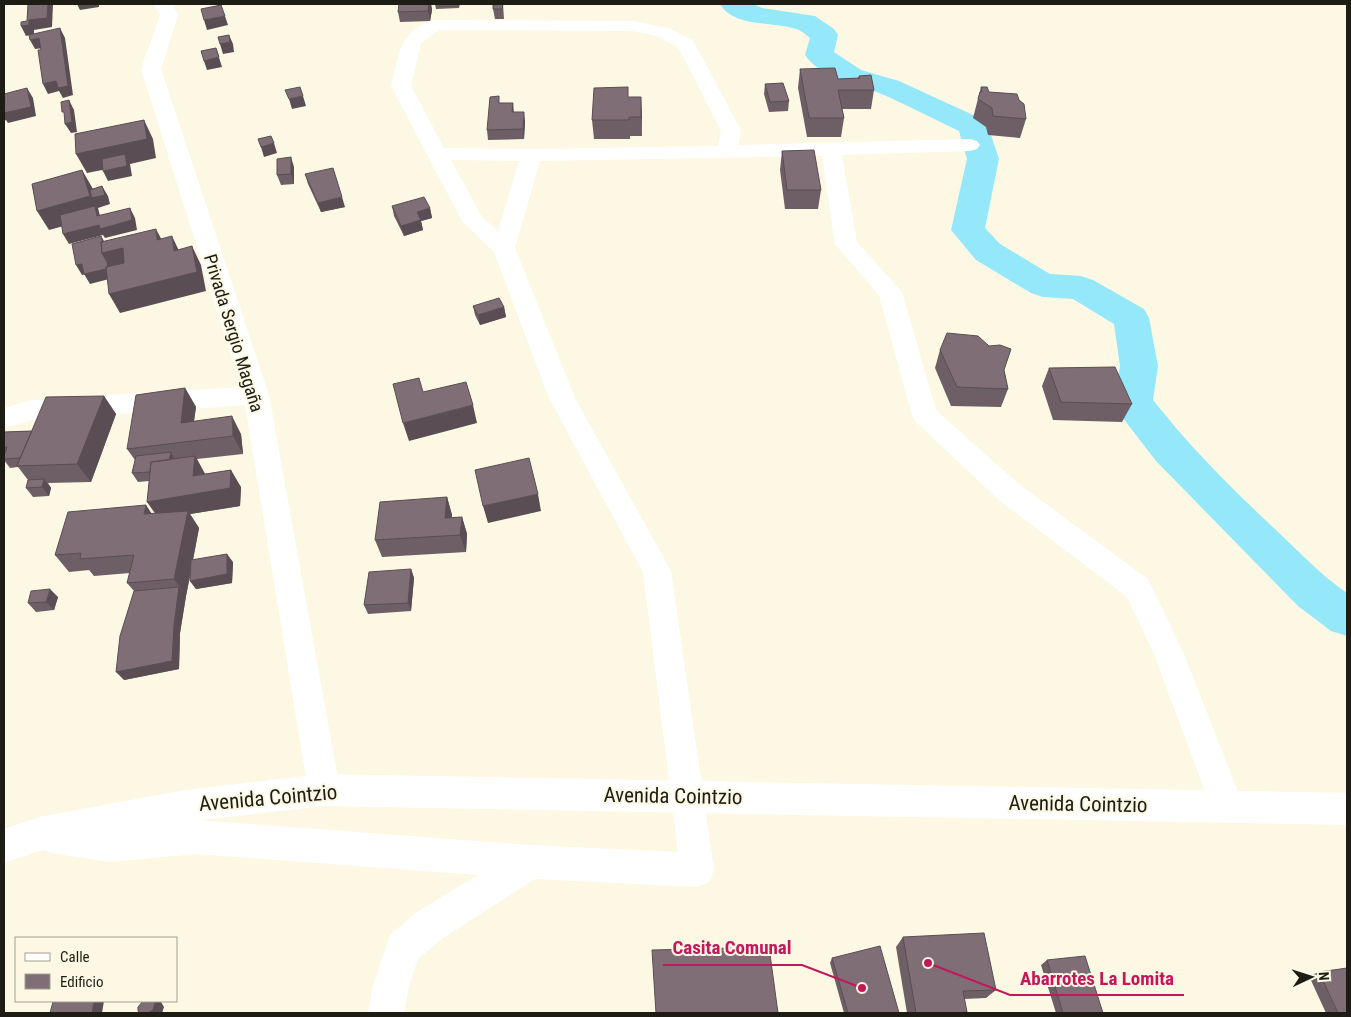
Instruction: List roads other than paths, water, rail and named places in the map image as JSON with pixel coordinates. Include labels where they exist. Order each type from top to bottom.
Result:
[{"type":"street","name":"Privada Sergio Magaña","points":[[163,4],[169,15],[151,70],[256,395],[324,790]]},
{"type":"street","points":[[39,834],[110,845],[206,838],[531,862],[697,870],[657,571],[562,398],[504,248],[473,221],[401,86],[412,41],[435,25],[633,26],[662,32],[686,44],[731,130],[727,152]]},
{"type":"street","points":[[437,154],[531,155],[727,152],[970,145]]},
{"type":"street","points":[[830,150],[846,244],[890,292],[925,415],[1010,493],[1138,588],[1169,654],[1227,807]]},
{"type":"street","points":[[504,248],[531,155]]},
{"type":"street","points":[[4,418],[32,410],[256,395]]},
{"type":"street","name":"Avenida Cointzio","points":[[4,846],[39,834],[185,806],[324,790],[1347,809]]},
{"type":"street","points":[[386,1013],[391,986],[404,948],[430,925],[531,862]]},
{"type":"waterway","points":[[733,4],[755,15],[805,22],[824,35],[819,55],[851,76],[889,87],[973,126],[983,159],[968,230],[988,252],[1043,285],[1081,288],[1131,318],[1139,366],[1133,403],[1170,450],[1235,517],[1313,593],[1347,617]]},
{"type":"place","name":"Abarrotes La Lomita","points":[[928,963]]},
{"type":"place","name":"Casita Comunal","points":[[862,988]]}]
